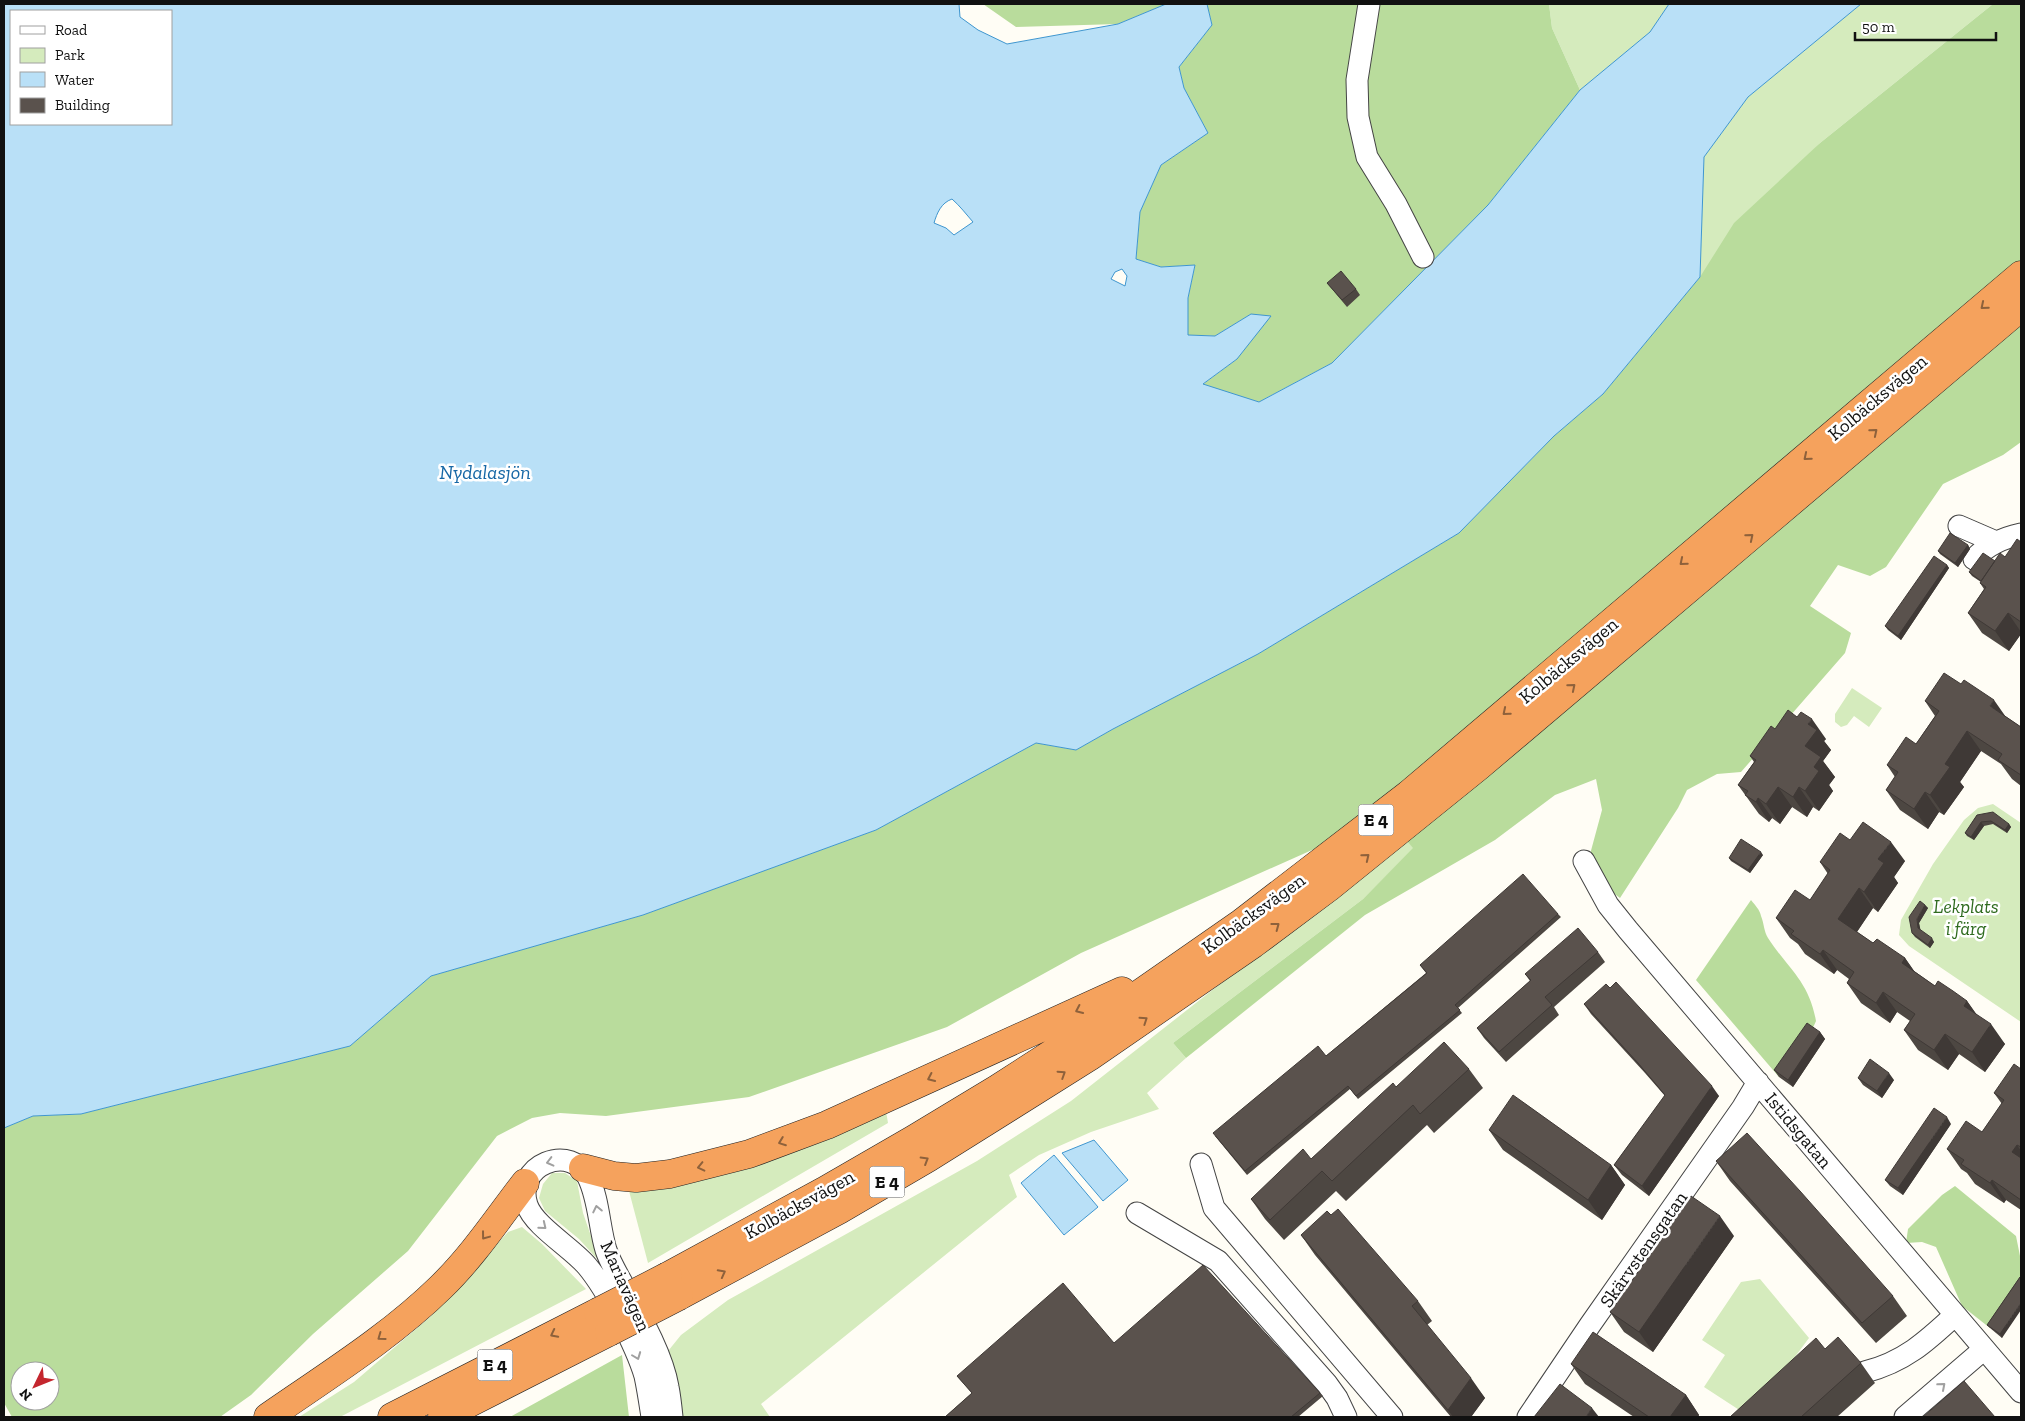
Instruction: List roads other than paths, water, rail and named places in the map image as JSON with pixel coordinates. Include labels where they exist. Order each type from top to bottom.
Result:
[{"type":"highway","name":"Kolbäcksvägen","points":[[673,1286],[824,1191],[914,1139],[1068,1043],[1172,972],[1287,888],[1409,794],[2021,275]]},
{"type":"highway","name":"Kolbäcksvägen","points":[[392,1417],[603,1322],[673,1286],[830,1214],[928,1158],[1089,1057],[1253,944],[1328,888],[1479,766],[2021,307]]},
{"type":"highway","points":[[583,1168],[614,1176],[636,1178],[670,1174],[749,1154],[827,1125],[1110,996],[1172,972]]},
{"type":"highway","points":[[268,1417],[398,1325],[420,1307],[466,1261],[525,1184]]},
{"type":"highway","name":"Kolbäcksvägen","points":[[453,1413],[603,1322]]},
{"type":"street","points":[[1369,4],[1357,80],[1358,117],[1367,157],[1396,204],[1423,257]]},
{"type":"street","points":[[1959,526],[1996,542]]},
{"type":"street","points":[[1974,559],[1982,550],[1996,542],[2021,534]]},
{"type":"street","name":"Istidsgatan","points":[[1584,862],[1608,905],[1983,1350],[2021,1392]]},
{"type":"street","name":"Skärvstensgatan","points":[[1528,1417],[1743,1107],[1758,1082]]},
{"type":"street","points":[[525,1184],[533,1171],[552,1160],[568,1160],[583,1168]]},
{"type":"street","points":[[1201,1164],[1214,1208],[1392,1417]]},
{"type":"street","name":"Mariavägen","points":[[583,1168],[594,1194],[606,1251],[660,1361],[668,1386],[672,1417]]},
{"type":"street","name":"Mariavägen","points":[[525,1184],[525,1198],[530,1212],[536,1220],[582,1261],[605,1293],[634,1349],[645,1376],[652,1417]]},
{"type":"street","points":[[1137,1213],[1218,1261],[1327,1384],[1337,1398],[1346,1417]]},
{"type":"street","points":[[1865,1372],[1886,1367],[1910,1354],[1955,1315]]},
{"type":"street","points":[[1905,1417],[1983,1350]]},
{"type":"water","name":"Nydalasjön","points":[[4,4],[959,4],[960,17],[978,30],[1007,44],[1118,24],[1166,4],[1207,4],[1212,25],[1179,67],[1184,88],[1208,133],[1161,165],[1140,212],[1136,259],[1161,267],[1195,265],[1188,298],[1188,335],[1215,336],[1251,314],[1271,316],[1237,359],[1203,384],[1259,402],[1332,363],[1488,205],[1580,90],[1650,32],[1669,4],[1861,4],[1748,97],[1704,157],[1700,277],[1603,394],[1554,436],[1459,533],[1258,654],[1076,750],[1036,743],[876,830],[643,915],[431,976],[350,1046],[81,1114],[33,1116],[4,1128]],"holes":[[[952,199],[973,222],[954,235],[946,228],[934,223],[940,209]],[[1122,269],[1127,276],[1125,286],[1111,279],[1115,272]]]},
{"type":"water","points":[[1094,1140],[1128,1180],[1103,1201],[1062,1153]]},
{"type":"water","points":[[1054,1155],[1098,1207],[1064,1235],[1021,1183]]},
{"type":"park label","name":"Lekplats i färg","points":[[1966,917]]}]
